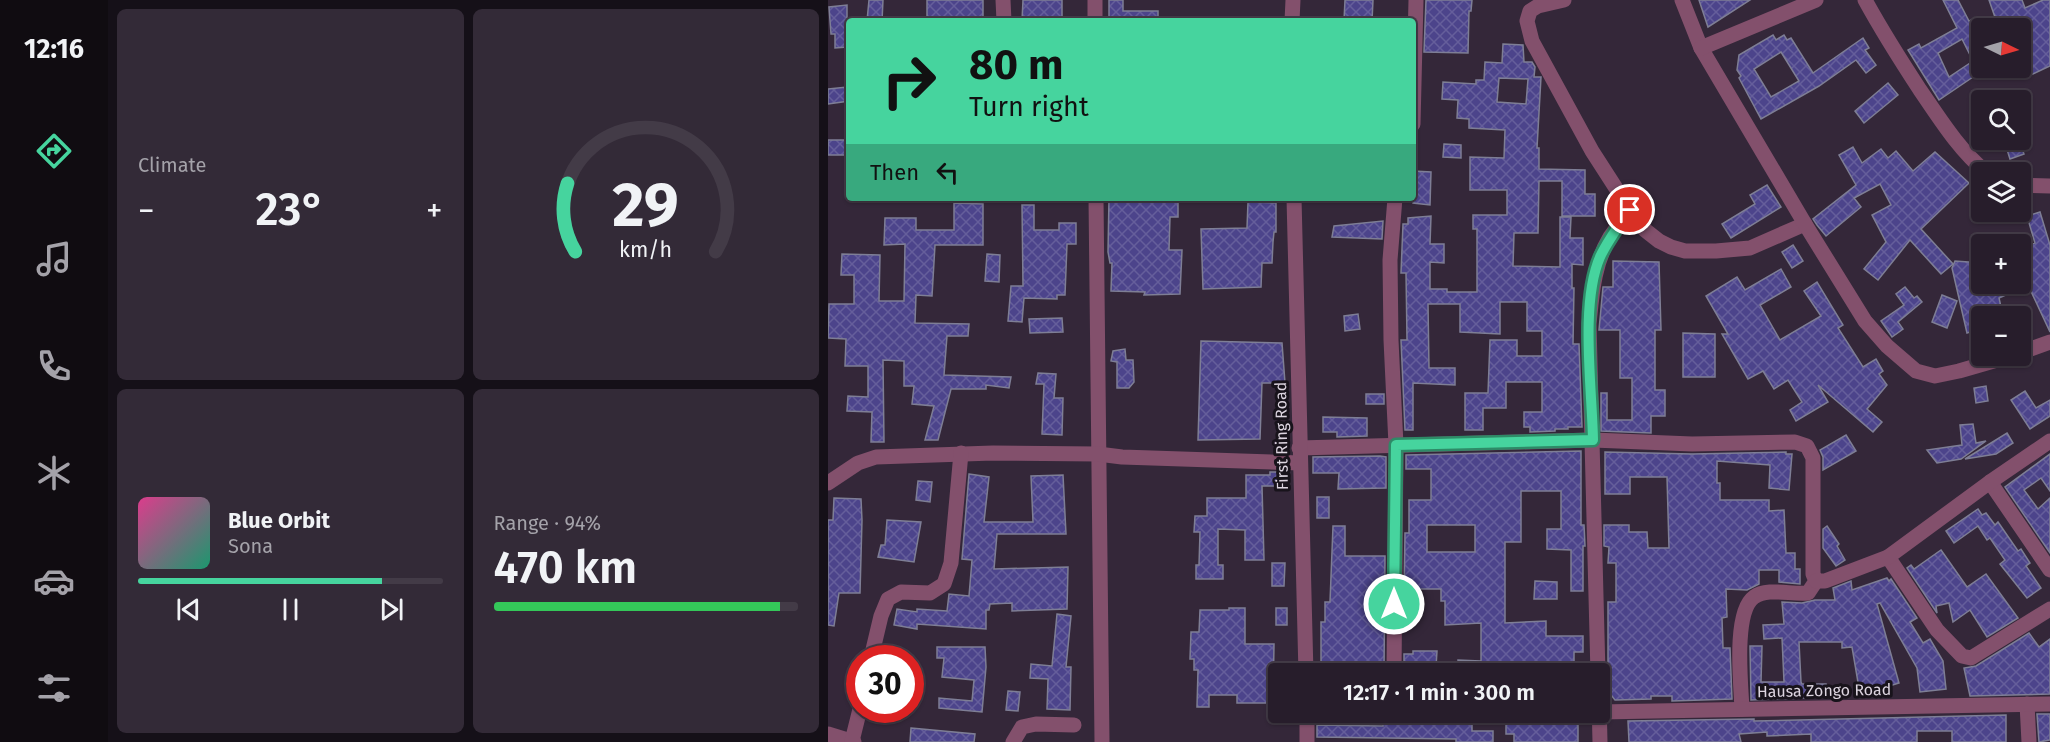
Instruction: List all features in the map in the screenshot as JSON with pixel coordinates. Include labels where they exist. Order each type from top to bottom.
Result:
[{"type":"street","points":[[1003,0],[1004,18]]},
{"type":"street","points":[[1095,0],[1095,18]]},
{"type":"street","points":[[1292,18],[1293,0]]},
{"type":"street","points":[[1416,0],[1416,18]]},
{"type":"street","points":[[1564,0],[1538,6],[1530,11],[1527,21],[1532,41],[1592,151],[1645,230],[1659,241],[1684,251],[1716,251],[1750,248],[1805,224]]},
{"type":"street","points":[[1682,0],[1701,48],[1865,321],[1887,346],[1916,371],[1935,376],[1976,366]]},
{"type":"street","points":[[1701,48],[1816,0]]},
{"type":"street","points":[[1865,0],[1884,36],[1932,107],[1974,162]]},
{"type":"street","points":[[2031,185],[2050,186]]},
{"type":"street","points":[[1096,201],[1102,742]]},
{"type":"street","name":"First Ring Road","points":[[1294,201],[1306,663]]},
{"type":"street","points":[[1395,201],[1390,260],[1396,445],[1395,663]]},
{"type":"street","points":[[1598,663],[1589,324],[1592,289],[1599,259],[1610,237],[1630,210]]},
{"type":"street","points":[[2031,349],[2050,342]]},
{"type":"street","points":[[828,483],[858,462],[876,457],[961,453],[1098,454],[1122,457],[1299,456],[1396,445],[1593,440],[1692,444],[1795,442],[1807,446],[1813,458],[1812,549],[1813,574],[1816,581]]},
{"type":"street","points":[[1816,581],[1825,581],[1888,557],[2050,441]]},
{"type":"street","points":[[874,645],[888,599],[901,592],[930,593],[944,584],[951,563],[961,453]]},
{"type":"street","points":[[1990,482],[2050,570]]},
{"type":"street","points":[[1888,557],[1937,630],[1962,656],[1971,658],[2050,609]]},
{"type":"street","points":[[1742,710],[1742,623],[1746,606],[1754,597],[1766,593],[1808,593],[1816,581]]},
{"type":"street","points":[[2027,704],[2029,742]]},
{"type":"street","name":"Hausa Zongo Road","points":[[1610,712],[2050,704]]},
{"type":"street","points":[[828,734],[853,742],[857,723]]},
{"type":"street","points":[[1307,723],[1307,742]]},
{"type":"street","points":[[1599,723],[1599,742]]},
{"type":"street","points":[[1013,742],[1022,727],[1035,724],[1074,725]]},
{"type":"building","points":[[869,0],[883,0],[882,18],[867,18]]},
{"type":"building","points":[[927,0],[983,0],[983,18],[927,18]]},
{"type":"building","points":[[1023,0],[1062,0],[1062,18],[1022,18]]},
{"type":"building","points":[[1109,0],[1123,0],[1123,11],[1158,11],[1158,18],[1109,18]]},
{"type":"building","points":[[1345,0],[1373,0],[1372,18],[1344,18]]},
{"type":"building","points":[[1426,0],[1472,0],[1471,11],[1469,11],[1468,53],[1424,52]]},
{"type":"building","points":[[1699,0],[1750,0],[1708,27]]},
{"type":"building","points":[[1943,0],[1958,0],[1969,21],[1971,20],[1971,57],[1962,39],[1938,53],[1949,77],[1971,62],[1972,78],[1939,100],[1908,50],[1919,44],[1921,48],[1957,28]]},
{"type":"building","points":[[1989,0],[2022,0],[2025,8],[2043,0],[2050,0],[2050,66],[2031,75],[2031,18],[1995,18]]},
{"type":"building","points":[[847,5],[846,47],[835,48],[835,34],[831,34],[829,7]]},
{"type":"building","points":[[1773,35],[1776,40],[1784,35],[1787,40],[1791,38],[1813,73],[1863,38],[1869,48],[1865,50],[1876,65],[1866,73],[1856,60],[1819,86],[1761,119],[1739,78],[1741,76],[1737,70],[1739,55]],"holes":[[[1781,52],[1799,81],[1771,97],[1754,69]]]},
{"type":"building","points":[[1503,44],[1523,45],[1524,62],[1532,62],[1535,67],[1534,77],[1541,77],[1537,148],[1539,148],[1539,169],[1585,170],[1585,194],[1595,194],[1595,216],[1562,216],[1562,181],[1539,181],[1538,233],[1514,233],[1513,266],[1560,267],[1560,217],[1571,217],[1570,238],[1583,238],[1583,265],[1572,264],[1573,344],[1579,344],[1582,427],[1530,432],[1530,427],[1524,427],[1524,412],[1542,412],[1542,382],[1506,382],[1506,408],[1483,408],[1483,430],[1465,430],[1465,393],[1488,393],[1490,340],[1517,340],[1517,356],[1542,356],[1542,331],[1527,331],[1527,302],[1500,302],[1500,334],[1460,332],[1460,304],[1428,304],[1429,368],[1455,368],[1455,385],[1413,383],[1413,430],[1405,430],[1401,340],[1407,340],[1406,273],[1401,273],[1403,224],[1408,224],[1408,218],[1431,216],[1430,244],[1444,244],[1444,263],[1430,262],[1430,289],[1447,289],[1447,292],[1477,292],[1477,229],[1473,229],[1473,215],[1507,215],[1507,190],[1470,190],[1470,157],[1504,158],[1505,130],[1469,128],[1469,119],[1457,118],[1458,100],[1442,99],[1443,82],[1476,84],[1476,80],[1484,80],[1485,62],[1502,63]],"holes":[[[1499,78],[1528,79],[1526,104],[1497,102]]]},
{"type":"building","points":[[1888,83],[1898,95],[1864,123],[1855,111]]},
{"type":"building","points":[[846,87],[846,101],[828,104],[828,89]]},
{"type":"building","points":[[828,140],[846,140],[846,155],[828,155]]},
{"type":"building","points":[[1444,144],[1461,145],[1461,158],[1443,157]]},
{"type":"building","points":[[1853,147],[1862,163],[1881,149],[1888,158],[1896,151],[1913,171],[1935,152],[1969,183],[1921,229],[1953,264],[1941,274],[1910,240],[1878,280],[1864,269],[1886,242],[1872,215],[1891,205],[1880,184],[1854,198],[1861,207],[1826,236],[1817,225],[1813,219],[1856,185],[1839,155]]},
{"type":"building","points":[[2007,150],[2023,150],[2024,154],[2010,159]]},
{"type":"building","points":[[1416,171],[1431,172],[1430,205],[1413,203],[1416,201]]},
{"type":"building","points":[[1767,185],[1781,207],[1731,238],[1722,224],[1755,204],[1750,195]]},
{"type":"building","points":[[1109,201],[1178,202],[1178,217],[1170,217],[1169,250],[1182,250],[1180,294],[1144,295],[1145,292],[1111,291],[1112,263],[1110,263],[1108,252]]},
{"type":"building","points":[[1248,202],[1276,203],[1276,232],[1274,232],[1272,263],[1262,263],[1261,287],[1203,289],[1201,229],[1247,228]]},
{"type":"building","points":[[954,203],[983,204],[983,245],[935,245],[932,296],[916,295],[915,323],[969,324],[968,336],[947,336],[944,375],[1011,377],[1009,388],[986,385],[986,389],[951,389],[938,440],[925,440],[934,406],[912,404],[914,386],[904,386],[904,361],[883,360],[884,442],[871,442],[872,412],[847,411],[848,396],[868,397],[868,366],[845,366],[846,339],[828,338],[829,304],[854,304],[854,275],[841,275],[842,254],[880,255],[879,301],[904,301],[905,244],[884,245],[885,218],[916,218],[916,230],[954,230]]},
{"type":"building","points":[[1022,205],[1034,205],[1034,230],[1059,230],[1059,223],[1076,223],[1076,244],[1067,244],[1065,295],[1057,295],[1057,299],[1024,298],[1022,322],[1008,321],[1011,286],[1023,286]]},
{"type":"building","points":[[2040,212],[2050,245],[2050,332],[2031,291],[2031,244],[2035,243],[2029,222],[2031,222],[2031,215]]},
{"type":"building","points":[[1383,221],[1382,239],[1332,237],[1334,226]]},
{"type":"building","points":[[1793,245],[1803,261],[1792,268],[1782,252]]},
{"type":"building","points":[[987,254],[1000,255],[999,282],[985,281]]},
{"type":"building","points":[[1613,261],[1659,262],[1661,330],[1655,330],[1655,390],[1665,390],[1665,416],[1651,416],[1651,433],[1601,431],[1601,393],[1607,393],[1607,420],[1632,420],[1632,378],[1620,378],[1620,330],[1599,330],[1603,287],[1613,287]]},
{"type":"building","points":[[1955,261],[1971,262],[1971,294],[2008,294],[1999,298],[2001,306],[1971,306],[1971,334],[1967,333],[1952,268]]},
{"type":"building","points":[[1781,269],[1791,287],[1760,305],[1780,340],[1821,316],[1804,291],[1817,282],[1843,325],[1838,328],[1863,367],[1876,359],[1883,371],[1879,374],[1887,385],[1867,409],[1882,422],[1873,432],[1818,385],[1828,402],[1796,421],[1790,410],[1802,402],[1788,380],[1774,389],[1763,371],[1748,379],[1722,334],[1728,334],[1706,296],[1737,277],[1745,290]]},
{"type":"building","points":[[1905,287],[1914,298],[1917,296],[1922,302],[1898,322],[1903,329],[1892,337],[1881,321],[1904,305],[1896,294]]},
{"type":"building","points":[[1942,295],[1957,301],[1947,328],[1932,322]]},
{"type":"building","points":[[1358,314],[1360,329],[1345,331],[1344,316]]},
{"type":"building","points":[[1062,318],[1063,332],[1030,333],[1029,319]]},
{"type":"building","points":[[1683,333],[1715,334],[1715,377],[1683,377]]},
{"type":"building","points":[[1201,341],[1282,343],[1285,383],[1262,383],[1260,439],[1198,440]]},
{"type":"building","points":[[1125,349],[1126,360],[1133,360],[1134,382],[1129,388],[1117,388],[1117,362],[1111,361],[1113,351]]},
{"type":"building","points":[[1038,373],[1056,374],[1054,398],[1063,398],[1062,435],[1042,434],[1044,384],[1036,384]]},
{"type":"building","points":[[1986,386],[1988,401],[1976,403],[1974,388]]},
{"type":"building","points":[[2025,391],[2036,408],[2050,400],[2050,416],[2030,429],[2011,400]]},
{"type":"building","points":[[1366,394],[1384,394],[1384,404],[1366,404]]},
{"type":"building","points":[[1323,417],[1367,418],[1367,436],[1337,437],[1337,432],[1323,432]]},
{"type":"building","points":[[1973,424],[1976,443],[1986,441],[1961,459],[1937,463],[1927,450],[1962,445],[1960,425]]},
{"type":"building","points":[[2007,433],[2013,443],[1996,454],[1965,459]]},
{"type":"building","points":[[1846,435],[1856,451],[1823,470],[1823,457],[1820,450]]},
{"type":"building","points":[[1581,451],[1581,525],[1584,525],[1585,546],[1583,546],[1583,591],[1571,591],[1571,550],[1547,549],[1547,529],[1561,529],[1561,491],[1521,491],[1521,542],[1505,542],[1505,623],[1546,621],[1546,636],[1583,636],[1583,652],[1574,652],[1574,663],[1458,663],[1458,660],[1481,661],[1481,623],[1445,625],[1445,601],[1441,601],[1441,589],[1419,589],[1419,598],[1404,598],[1405,533],[1409,533],[1409,500],[1431,500],[1431,469],[1406,469],[1406,455]],"holes":[[[1427,525],[1475,525],[1475,552],[1427,552]]]},
{"type":"building","points":[[1605,452],[1692,454],[1786,452],[1786,454],[1792,454],[1789,490],[1769,488],[1770,465],[1717,461],[1720,500],[1769,500],[1769,511],[1784,510],[1786,553],[1795,553],[1795,569],[1800,569],[1800,584],[1779,582],[1779,570],[1759,570],[1759,584],[1747,590],[1726,589],[1727,617],[1722,618],[1723,648],[1730,648],[1732,699],[1672,701],[1672,696],[1651,696],[1651,699],[1615,700],[1610,694],[1608,602],[1616,602],[1616,563],[1608,563],[1609,547],[1604,546],[1604,525],[1629,525],[1629,532],[1647,532],[1648,548],[1669,548],[1667,477],[1630,477],[1630,494],[1605,494]]},
{"type":"building","points":[[2050,454],[2050,491],[2041,478],[2024,490],[2038,509],[2050,498],[2050,553],[2005,487]]},
{"type":"building","points":[[1313,457],[1386,457],[1386,488],[1338,489],[1339,473],[1313,473]]},
{"type":"building","points":[[1270,472],[1287,472],[1287,486],[1262,486],[1264,560],[1245,560],[1245,530],[1218,529],[1218,565],[1223,565],[1223,579],[1196,579],[1196,565],[1199,565],[1200,532],[1194,532],[1195,516],[1207,516],[1207,498],[1246,498],[1246,475],[1270,475]]},
{"type":"building","points":[[969,474],[989,477],[984,522],[1033,522],[1031,476],[1063,475],[1066,534],[997,534],[994,569],[1068,567],[1067,609],[1012,611],[1012,603],[990,604],[989,610],[986,610],[986,629],[917,624],[917,629],[894,625],[897,609],[917,612],[917,609],[947,611],[949,594],[969,596],[972,560],[962,559]]},
{"type":"building","points":[[918,481],[932,482],[930,502],[916,500]]},
{"type":"building","points":[[1317,497],[1329,497],[1329,518],[1317,518]]},
{"type":"building","points":[[834,498],[861,499],[862,520],[860,593],[839,593],[834,626],[828,625],[828,520],[833,520]]},
{"type":"building","points":[[1978,509],[1982,515],[1986,513],[1995,525],[1998,522],[2018,551],[2021,549],[2030,563],[2026,566],[2041,588],[2027,598],[2000,564],[2005,560],[1990,538],[1987,540],[1978,526],[1954,543],[1946,531]]},
{"type":"building","points":[[887,520],[921,522],[914,562],[878,557],[881,545],[885,545]]},
{"type":"building","points":[[1333,526],[1345,526],[1345,556],[1385,556],[1384,663],[1321,663],[1321,622],[1325,622],[1325,602],[1330,602]]},
{"type":"building","points":[[1827,526],[1839,544],[1837,546],[1845,560],[1836,566],[1823,548],[1823,529]]},
{"type":"building","points":[[1941,550],[1967,587],[1986,574],[2018,618],[1987,637],[1970,610],[1953,622],[1949,603],[1936,606],[1937,613],[1907,568],[1911,565],[1914,569]]},
{"type":"building","points":[[1272,563],[1285,563],[1284,586],[1272,586]]},
{"type":"building","points":[[1887,578],[1889,581],[1891,579],[1917,618],[1910,622],[1923,643],[1930,639],[1943,661],[1946,689],[1920,692],[1917,668],[1880,603],[1877,604],[1899,683],[1870,692],[1870,694],[1860,694],[1852,647],[1842,648],[1842,642],[1799,642],[1801,682],[1802,684],[1826,684],[1826,697],[1751,700],[1750,646],[1762,646],[1761,682],[1784,682],[1782,638],[1764,639],[1763,625],[1784,624],[1782,602],[1835,600],[1833,588],[1851,581],[1852,590]]},
{"type":"building","points":[[1535,581],[1557,582],[1557,599],[1534,599]]},
{"type":"building","points":[[1229,608],[1245,608],[1245,644],[1274,644],[1274,663],[1268,663],[1268,703],[1237,703],[1237,695],[1209,695],[1209,707],[1197,707],[1198,670],[1194,670],[1194,659],[1190,659],[1191,632],[1199,632],[1200,610],[1229,610]]},
{"type":"building","points":[[1276,608],[1287,608],[1287,625],[1276,625]]},
{"type":"building","points":[[1057,614],[1071,616],[1066,667],[1071,667],[1070,710],[1047,709],[1048,679],[1030,678],[1031,664],[1052,666]]},
{"type":"building","points":[[2029,633],[2039,647],[2050,639],[2050,694],[1970,696],[1964,668],[1976,666]]},
{"type":"building","points":[[937,647],[985,647],[986,667],[982,712],[939,708],[939,698],[972,701],[974,680],[942,677],[944,658],[937,658]]},
{"type":"building","points":[[1413,651],[1437,651],[1436,663],[1404,663],[1404,654],[1413,654]]},
{"type":"building","points":[[1008,691],[1020,692],[1018,711],[1006,710]]},
{"type":"building","points":[[2037,714],[2050,714],[2050,740],[2039,742]]},
{"type":"building","points":[[2006,715],[2006,742],[1952,742],[1952,731],[1917,731],[1917,742],[1811,742],[1811,734],[1767,736],[1767,732],[1739,734],[1741,742],[1629,742],[1628,721],[1754,719],[1754,721]]},
{"type":"building","points":[[1506,723],[1578,723],[1578,742],[1514,742],[1514,734],[1506,734]]},
{"type":"building","points":[[1383,724],[1472,724],[1472,731],[1493,731],[1493,742],[1456,742],[1456,739],[1317,737],[1317,725],[1383,726]]},
{"type":"building","points":[[911,728],[975,734],[974,742],[910,742]]},
{"type":"route","points":[[1394,604],[1396,445],[1593,440],[1589,324],[1592,289],[1599,259],[1610,237],[1630,210]]}]
